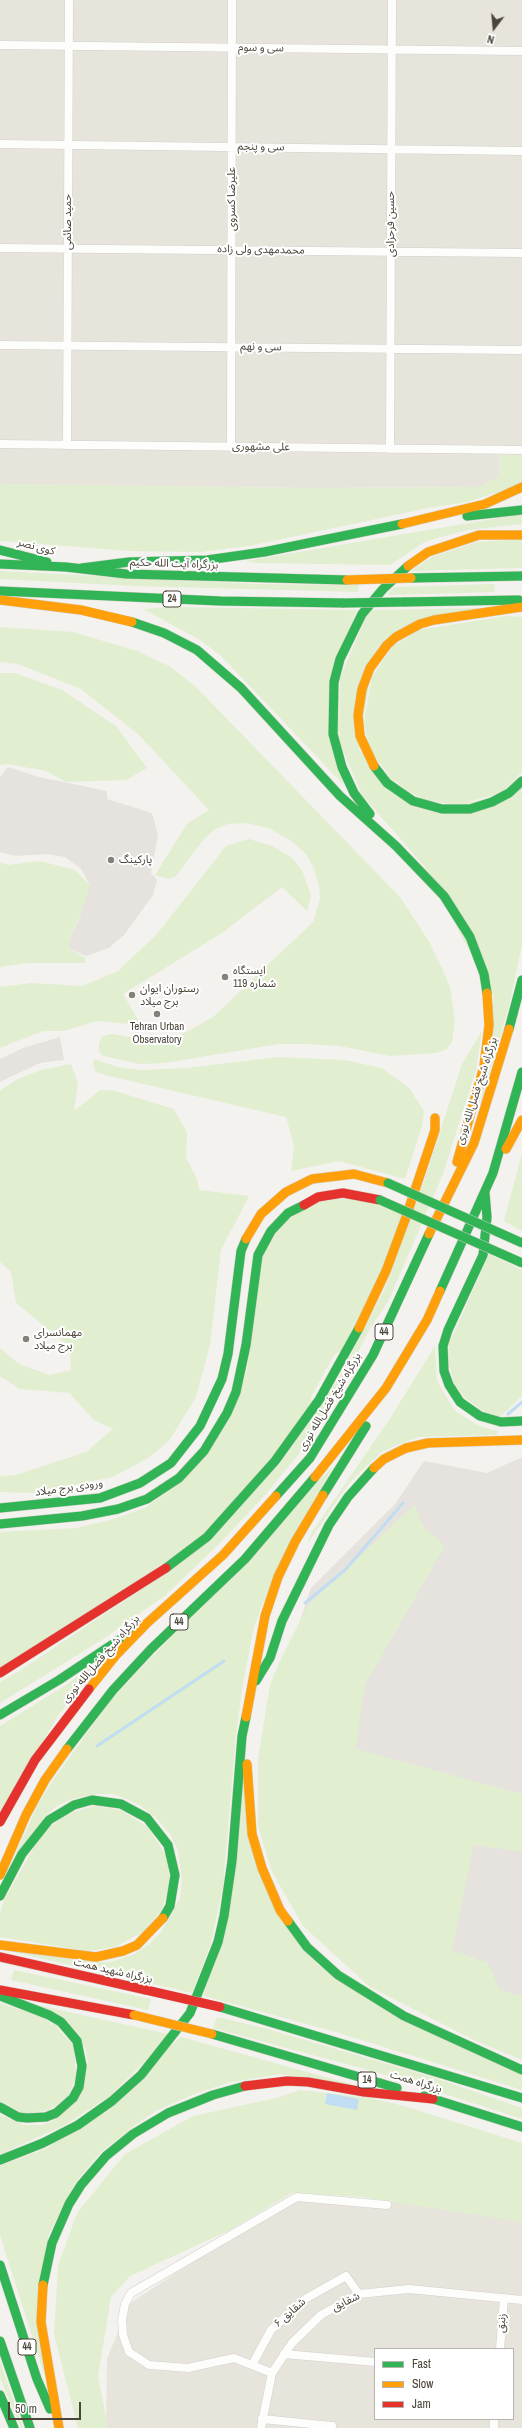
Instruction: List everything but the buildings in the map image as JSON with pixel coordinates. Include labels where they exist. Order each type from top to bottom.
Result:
[{"type":"main road","points":[[82,568],[129,562],[169,562],[238,556],[417,521],[485,504],[521,488]]},
{"type":"main road","points":[[417,521],[522,510]]},
{"type":"main road","points":[[396,846],[354,793],[337,751],[333,734],[332,701],[340,659],[362,614],[383,589],[406,567],[428,552],[453,542],[480,536],[522,534]]},
{"type":"main road","name":"کوی نصر","points":[[0,550],[66,567]]},
{"type":"main road","name":"بزرگراه آیت الله حکیم","points":[[0,564],[82,568],[126,574],[347,580],[522,576]]},
{"type":"main road","name":"24","points":[[0,591],[188,600],[344,603],[522,600]]},
{"type":"main road","points":[[0,600],[82,610],[121,618],[164,633],[197,650],[241,688],[340,796],[396,846],[428,878],[459,917],[479,958],[488,990],[489,1025],[484,1066],[446,1197]]},
{"type":"main road","points":[[522,607],[434,620],[420,624],[396,637],[382,650],[370,668],[362,689],[358,716],[360,736],[371,764],[387,783],[413,801],[442,809],[470,809],[492,802],[509,793],[522,781]]},
{"type":"main road","name":"بزرگراه شیخ فضل‌الله نوری","points":[[0,1822],[35,1760],[64,1720],[117,1654],[146,1624],[223,1555],[310,1458],[372,1355],[396,1309],[446,1197],[474,1143],[507,1038],[522,980]]},
{"type":"main road","name":"44","points":[[0,1875],[12,1844],[39,1792],[81,1729],[113,1690],[151,1649],[244,1559],[292,1506],[386,1388],[427,1320],[485,1192],[493,1173],[522,1072]]},
{"type":"main road","points":[[0,1674],[178,1561],[212,1531],[257,1483],[280,1455],[319,1400],[358,1330],[380,1284],[415,1191],[435,1130],[435,1118]]},
{"type":"main road","points":[[493,1173],[522,1120]]},
{"type":"main road","name":"ورودی برج میلاد","points":[[0,1508],[100,1498],[140,1483],[171,1463],[194,1435],[207,1413],[225,1365],[241,1251],[252,1226],[261,1214],[286,1192],[312,1179],[326,1176],[354,1174],[388,1183],[522,1243]]},
{"type":"main road","points":[[485,1192],[487,1217],[482,1255],[448,1330],[443,1346],[444,1371],[449,1385],[460,1402],[480,1416],[501,1422],[522,1422]]},
{"type":"main road","points":[[0,1524],[82,1516],[118,1509],[147,1498],[179,1478],[204,1451],[227,1413],[242,1369],[255,1266],[258,1255],[271,1231],[288,1213],[318,1197],[343,1193],[368,1196],[522,1264]]},
{"type":"main road","points":[[225,1365],[242,1369]]},
{"type":"main road","points":[[0,2160],[43,2143],[72,2128],[112,2100],[155,2059],[190,2013],[218,1942],[224,1916],[232,1860],[242,1736],[265,1616],[278,1577],[295,1542],[363,1430],[386,1388]]},
{"type":"main road","points":[[250,1691],[270,1658],[282,1621],[310,1560],[329,1525],[348,1497],[374,1468],[384,1459],[406,1448],[428,1443],[522,1440]]},
{"type":"main road","points":[[0,1715],[59,1680],[109,1645],[146,1624]]},
{"type":"main road","points":[[242,1736],[249,1772],[249,1812],[257,1851],[274,1898],[300,1938],[338,1975],[386,2006],[434,2031],[522,2070]]},
{"type":"main road","points":[[0,1896],[22,1854],[39,1831],[61,1811],[74,1805],[92,1800],[121,1804],[147,1818],[168,1845],[172,1857],[175,1875],[170,1906],[161,1922],[137,1944],[123,1951],[96,1957],[69,1955],[12,1946],[0,1946]]},
{"type":"main road","name":"بزرگراه شهید همت","points":[[0,1957],[220,2007]]},
{"type":"main road","points":[[0,2107],[13,2115],[27,2118],[46,2117],[56,2113],[73,2098],[79,2087],[82,2066],[77,2041],[61,2022],[2,1993]]},
{"type":"main road","name":"بزرگراه همت","points":[[2,1993],[134,2015],[212,2034],[433,2099],[522,2127]]},
{"type":"main road","name":"بزرگراه همت","points":[[220,2007],[312,2033],[522,2098]]},
{"type":"main road","points":[[59,2428],[41,2322],[41,2299],[45,2268],[52,2243],[69,2204],[92,2171],[106,2156],[133,2134],[168,2113],[213,2095],[241,2088],[286,2081],[308,2082],[364,2092],[433,2099]]},
{"type":"main road","name":"44","points":[[0,2265],[37,2379],[59,2428]]},
{"type":"main road","name":"44","points":[[0,2341],[30,2428]]},
{"type":"main road","points":[[0,2395],[14,2428]]},
{"type":"street","name":"حمید صائمی","points":[[67,445],[69,0]]},
{"type":"street","name":"علیرضا کسروی","points":[[231,446],[232,0]]},
{"type":"street","name":"حسین فرحزادی","points":[[390,448],[392,0]]},
{"type":"street","name":"سی و سوم","points":[[0,45],[522,51]]},
{"type":"street","name":"سی و پنجم","points":[[0,144],[522,151]]},
{"type":"street","name":"محمدمهدی ولی زاده","points":[[0,248],[522,253]]},
{"type":"street","name":"سی و نهم","points":[[0,344],[522,350]]},
{"type":"street","name":"علی مشهوری","points":[[0,444],[522,450]]},
{"type":"street","points":[[272,2373],[234,2358],[188,2368],[149,2365],[129,2352],[123,2335],[122,2320],[125,2304],[131,2294],[297,2197],[387,2205]]},
{"type":"street","name":"شقایق ۶","points":[[252,2365],[271,2330],[305,2299],[346,2276],[359,2294]]},
{"type":"street","name":"شقایق","points":[[262,2428],[262,2419],[272,2373],[284,2354],[292,2343],[321,2315],[359,2294],[409,2289],[522,2300]]},
{"type":"street","name":"زنبق","points":[[500,2348],[504,2298]]},
{"type":"street","points":[[284,2354],[374,2362]]},
{"type":"street","points":[[262,2419],[289,2425],[332,2426]]},
{"type":"shaded area","points":[[0,0],[522,0],[522,455],[500,454],[499,476],[480,487],[308,488],[0,484]]},
{"type":"shaded area","name":"پارکینگ","points":[[8,767],[39,777],[107,791],[107,799],[152,813],[158,835],[151,873],[157,880],[153,895],[124,935],[109,948],[86,956],[71,950],[68,943],[79,919],[90,885],[81,869],[65,857],[46,854],[15,856],[0,852],[0,777]]},
{"type":"shaded area","points":[[60,1037],[64,1060],[40,1063],[0,1082],[0,1059],[23,1048]]},
{"type":"shaded area","points":[[522,1457],[522,2045],[414,1974],[295,1635],[311,1588],[396,1503],[424,1461],[487,1473]]},
{"type":"shaded area","points":[[292,2196],[409,2202],[522,2220],[522,2428],[106,2428],[107,2359],[129,2304]]},
{"type":"green space","points":[[500,454],[522,455],[522,481],[513,487],[468,502],[428,508],[249,546],[201,552],[129,551],[0,541],[0,484],[308,488],[480,487],[499,476]]},
{"type":"green space","points":[[522,514],[522,524],[468,530],[437,538],[423,543],[390,565],[256,563],[246,561]]},
{"type":"green space","points":[[522,539],[522,568],[411,571],[432,557],[477,542]]},
{"type":"green space","points":[[0,571],[256,584],[359,585],[358,592],[134,586],[0,579]]},
{"type":"green space","points":[[494,584],[495,592],[388,595],[394,587]]},
{"type":"green space","points":[[171,607],[357,610],[335,663],[343,784],[221,656],[200,640],[143,609]]},
{"type":"green space","points":[[485,608],[453,614],[377,649],[359,750],[432,812],[522,787],[522,945],[509,1006],[480,1107],[494,997],[424,866],[362,795],[339,741],[340,678],[369,610]]},
{"type":"green space","points":[[506,616],[522,617],[522,772],[504,790],[487,799],[454,805],[425,800],[399,787],[370,751],[363,720],[370,680],[392,647],[419,630]]},
{"type":"green space","points":[[0,627],[73,632],[137,651],[169,666],[194,685],[400,897],[430,943],[450,986],[455,1022],[452,1042],[447,1049],[437,1053],[390,1056],[339,1046],[279,1044],[165,1063],[140,1064],[103,1056],[99,1052],[99,1043],[103,1036],[112,1034],[149,1040],[166,1040],[186,1032],[213,1017],[313,922],[320,899],[319,886],[314,868],[306,854],[290,840],[268,828],[246,823],[228,824],[214,830],[203,840],[176,876],[170,879],[155,875],[187,824],[209,810],[139,735],[81,689],[18,664],[0,662]]},
{"type":"green space","points":[[0,673],[15,673],[62,690],[116,726],[147,768],[126,780],[66,782],[46,771],[7,764],[0,765]]},
{"type":"green space","points":[[249,839],[272,846],[291,857],[302,870],[311,896],[307,911],[282,887],[222,933],[123,994],[141,1025],[97,1021],[64,1031],[43,1031],[0,1048],[0,987],[31,983],[82,986],[118,971],[157,934],[226,846]]},
{"type":"green space","points":[[40,861],[75,870],[90,885],[89,894],[68,943],[71,950],[85,958],[85,963],[27,963],[0,967],[0,862],[8,865]]},
{"type":"green space","points":[[482,1031],[476,1070],[443,1174],[389,1300],[371,1327],[333,1401],[298,1455],[265,1495],[222,1541],[166,1595],[103,1639],[0,1703],[0,1682],[16,1673],[168,1572],[281,1462],[307,1426],[339,1378],[386,1286],[423,1184],[462,1064]]},
{"type":"green space","points":[[278,1057],[344,1060],[382,1068],[409,1088],[424,1111],[422,1126],[405,1179],[339,1161],[291,1171],[294,1146],[286,1117],[109,1076],[96,1072],[93,1065],[94,1059],[118,1067],[142,1070],[186,1068]]},
{"type":"green space","points":[[71,1064],[78,1083],[74,1111],[100,1090],[112,1090],[174,1109],[187,1133],[186,1157],[197,1179],[199,1190],[249,1196],[221,1250],[210,1345],[196,1397],[169,1441],[148,1458],[113,1477],[34,1493],[0,1492],[0,1476],[16,1475],[86,1452],[113,1429],[94,1420],[69,1393],[20,1389],[0,1376],[0,1348],[19,1364],[50,1375],[71,1370],[70,1347],[16,1303],[11,1272],[0,1262],[0,1091],[16,1080],[41,1070]]},
{"type":"green space","points":[[522,1153],[522,1231],[504,1221]]},
{"type":"green space","points":[[353,1198],[373,1202],[403,1215],[383,1267],[343,1350],[334,1355],[311,1397],[312,1404],[297,1426],[230,1508],[190,1546],[0,1669],[0,1532],[76,1528],[110,1520],[145,1508],[184,1480],[214,1444],[233,1412],[240,1394],[247,1369],[261,1259],[271,1241],[281,1226],[296,1214],[321,1201]]},
{"type":"green space","points":[[489,1254],[522,1270],[522,1396],[500,1417],[484,1412],[465,1398],[455,1385],[448,1362],[449,1344]]},
{"type":"green space","points":[[435,1346],[437,1381],[455,1411],[479,1426],[498,1431],[497,1435],[418,1437],[383,1451],[350,1482],[306,1546],[312,1532],[389,1420]]},
{"type":"green space","points":[[333,1466],[262,1605],[253,1631],[242,1690],[236,1735],[223,1886],[211,1943],[192,1993],[0,1949],[99,1962],[110,1962],[134,1954],[148,1945],[161,1932],[180,1898],[182,1881],[178,1851],[170,1834],[155,1817],[141,1806],[127,1799],[113,1794],[99,1794],[75,1798],[57,1806],[46,1815],[6,1875],[38,1804],[53,1780],[110,1701]]},
{"type":"green space","points":[[415,1504],[422,1525],[445,1546],[365,1685],[356,1749],[522,1794],[522,1852],[474,1845],[452,1950],[488,1963],[500,1990],[522,1996],[522,2060],[478,2042],[370,1987],[303,1926],[272,1872],[258,1826],[258,1759],[270,1685],[279,1663],[308,1605]]},
{"type":"green space","points":[[117,1647],[95,1668],[58,1716],[0,1812],[0,1726],[69,1683]]},
{"type":"green space","points":[[245,1772],[254,1857],[317,1964],[522,2075],[522,2090],[339,2033],[204,1996]]},
{"type":"green space","points":[[94,1806],[120,1810],[148,1827],[166,1856],[170,1882],[162,1910],[143,1932],[115,1947],[88,1951],[0,1937],[0,1913],[4,1900],[42,1833],[67,1814]]},
{"type":"green space","points":[[14,1970],[151,1999],[148,2010],[11,1980]]},
{"type":"green space","points":[[19,2001],[168,2034],[153,2053],[111,2095],[65,2125],[0,2154],[0,2115],[24,2125],[43,2125],[53,2121],[88,2062],[85,2047]]},
{"type":"green space","points":[[0,2003],[47,2018],[74,2046],[76,2077],[67,2097],[49,2110],[24,2114],[0,2101]]},
{"type":"green space","points":[[217,2017],[264,2028],[429,2076],[522,2108],[522,2119],[386,2075],[213,2028]]},
{"type":"green space","points":[[181,2037],[365,2088],[281,2074],[231,2082],[194,2094],[156,2111],[135,2125],[101,2152],[75,2183],[48,2236],[45,2377],[0,2235],[0,2166],[47,2148]]},
{"type":"green space","points":[[300,2090],[370,2098],[404,2106],[522,2143],[522,2222],[362,2197],[292,2193],[228,2231],[130,2276],[111,2297],[98,2376],[108,2428],[78,2428],[54,2334],[58,2266],[77,2213],[125,2154],[193,2116],[276,2098]]},
{"type":"green space","points":[[0,2361],[23,2428],[21,2428],[0,2378]]},
{"type":"water","points":[[327,2093],[359,2099],[357,2110],[325,2104]]},
{"type":"waterway","points":[[508,1414],[522,1402]]},
{"type":"waterway","points":[[305,1603],[345,1570],[403,1503]]},
{"type":"waterway","points":[[97,1746],[224,1661]]},
{"type":"traffic: fast","points":[[467,516],[522,510]]},
{"type":"traffic: fast","points":[[82,568],[129,562],[207,560],[264,552],[402,524]]},
{"type":"traffic: fast","points":[[0,550],[47,562]]},
{"type":"traffic: fast","points":[[0,564],[66,567],[126,574],[347,580]]},
{"type":"traffic: fast","points":[[370,814],[354,793],[342,767],[333,734],[334,682],[340,659],[362,614],[383,589],[408,566]]},
{"type":"traffic: fast","points":[[411,578],[522,576]]},
{"type":"traffic: fast","points":[[0,591],[220,601],[344,603]]},
{"type":"traffic: fast","points":[[404,602],[519,600]]},
{"type":"traffic: fast","points":[[344,603],[404,602]]},
{"type":"traffic: fast","points":[[132,622],[164,633],[197,650],[241,688],[340,796],[396,846],[444,896],[470,937],[484,974],[487,993]]},
{"type":"traffic: fast","points":[[374,766],[387,783],[413,801],[442,809],[470,809],[492,802],[509,793],[522,781]]},
{"type":"traffic: fast","points":[[509,1029],[522,980]]},
{"type":"traffic: fast","points":[[440,1291],[493,1173],[522,1072]]},
{"type":"traffic: fast","points":[[388,1183],[522,1243]]},
{"type":"traffic: fast","points":[[444,1371],[443,1346],[448,1330],[483,1255],[487,1217],[485,1193]]},
{"type":"traffic: fast","points":[[380,1200],[522,1263]]},
{"type":"traffic: fast","points":[[0,1524],[82,1516],[118,1509],[147,1499],[179,1478],[204,1451],[227,1413],[236,1392],[246,1345],[258,1255],[271,1231],[288,1213],[304,1205]]},
{"type":"traffic: fast","points":[[276,1496],[310,1458],[373,1355],[429,1234]]},
{"type":"traffic: fast","points":[[0,1508],[100,1498],[140,1483],[171,1463],[200,1426],[222,1379],[228,1354],[241,1251],[246,1239]]},
{"type":"traffic: fast","points":[[166,1568],[207,1537],[275,1461],[319,1400],[359,1328]]},
{"type":"traffic: fast","points":[[444,1371],[449,1385],[460,1402],[480,1416],[501,1422],[522,1421]]},
{"type":"traffic: fast","points":[[323,1495],[366,1426]]},
{"type":"traffic: fast","points":[[256,1681],[270,1658],[282,1621],[329,1525],[348,1497],[374,1468]]},
{"type":"traffic: fast","points":[[67,1749],[113,1690],[151,1649],[245,1559],[315,1477]]},
{"type":"traffic: fast","points":[[0,1715],[59,1680],[131,1632]]},
{"type":"traffic: fast","points":[[0,2160],[43,2143],[78,2125],[112,2101],[141,2075],[190,2013],[218,1942],[224,1916],[232,1861],[242,1736],[246,1717]]},
{"type":"traffic: fast","points":[[0,1896],[22,1854],[49,1820],[74,1805],[92,1800],[121,1804],[147,1818],[168,1845],[175,1875],[170,1906],[163,1918]]},
{"type":"traffic: fast","points":[[288,1921],[307,1947],[338,1975],[404,2016],[522,2070]]},
{"type":"traffic: fast","points":[[0,1996],[49,2015],[61,2022],[77,2041],[82,2066],[79,2087],[73,2098],[56,2113],[46,2117],[27,2118],[18,2117],[0,2107]]},
{"type":"traffic: fast","points":[[220,2007],[522,2098]]},
{"type":"traffic: fast","points":[[212,2034],[397,2088]]},
{"type":"traffic: fast","points":[[43,2285],[52,2243],[69,2204],[81,2185],[106,2156],[133,2134],[168,2113],[213,2095],[245,2086]]},
{"type":"traffic: fast","points":[[424,2096],[522,2127]]},
{"type":"traffic: fast","points":[[0,2265],[37,2379],[50,2409]]},
{"type":"traffic: fast","points":[[0,2341],[30,2428]]},
{"type":"traffic: fast","points":[[0,2395],[14,2428]]},
{"type":"traffic: slow","points":[[402,524],[485,504],[522,487]]},
{"type":"traffic: slow","points":[[408,566],[428,552],[479,535],[522,535]]},
{"type":"traffic: slow","points":[[347,580],[411,578]]},
{"type":"traffic: slow","points":[[0,600],[81,610],[132,622]]},
{"type":"traffic: slow","points":[[374,766],[360,736],[358,715],[362,689],[370,668],[387,645],[396,637],[420,624],[434,620],[522,607]]},
{"type":"traffic: slow","points":[[457,1162],[484,1066],[489,1025],[487,993]]},
{"type":"traffic: slow","points":[[429,1234],[474,1143],[509,1029]]},
{"type":"traffic: slow","points":[[359,1328],[386,1271],[405,1220],[435,1130],[435,1118]]},
{"type":"traffic: slow","points":[[506,1149],[522,1120]]},
{"type":"traffic: slow","points":[[246,1239],[261,1214],[286,1192],[312,1179],[354,1174],[388,1183]]},
{"type":"traffic: slow","points":[[315,1477],[386,1388],[427,1320],[440,1291]]},
{"type":"traffic: slow","points":[[374,1468],[384,1459],[406,1448],[428,1443],[522,1440]]},
{"type":"traffic: slow","points":[[246,1717],[265,1616],[278,1577],[295,1542],[323,1495]]},
{"type":"traffic: slow","points":[[89,1689],[117,1654],[146,1624],[223,1555],[276,1496]]},
{"type":"traffic: slow","points":[[0,1875],[26,1815],[45,1780],[67,1749]]},
{"type":"traffic: slow","points":[[247,1764],[252,1834],[262,1868],[280,1910],[288,1921]]},
{"type":"traffic: slow","points":[[0,1945],[96,1957],[123,1951],[137,1945],[163,1918]]},
{"type":"traffic: slow","points":[[134,2015],[212,2034]]},
{"type":"traffic: slow","points":[[43,2285],[41,2322],[59,2428]]},
{"type":"traffic: jam","points":[[304,1205],[318,1197],[343,1193],[380,1200]]},
{"type":"traffic: jam","points":[[0,1673],[166,1568]]},
{"type":"traffic: jam","points":[[0,1822],[35,1760],[89,1689]]},
{"type":"traffic: jam","points":[[0,1957],[146,1990]]},
{"type":"traffic: jam","points":[[0,1990],[134,2015]]},
{"type":"traffic: jam","points":[[146,1990],[220,2007]]},
{"type":"traffic: jam","points":[[245,2086],[287,2081],[308,2082],[364,2092],[433,2099]]},
{"type":"place","name":"پارکینگ","points":[[111,860]]},
{"type":"place","name":"ایستگاه شماره 119","points":[[225,977]]},
{"type":"place","name":"رستوران ایوان برج میلاد","points":[[132,995]]},
{"type":"place","name":"Tehran Urban Observatory","points":[[157,1014]]},
{"type":"place","name":"مهمانسرای برج میلاد","points":[[26,1339]]}]
